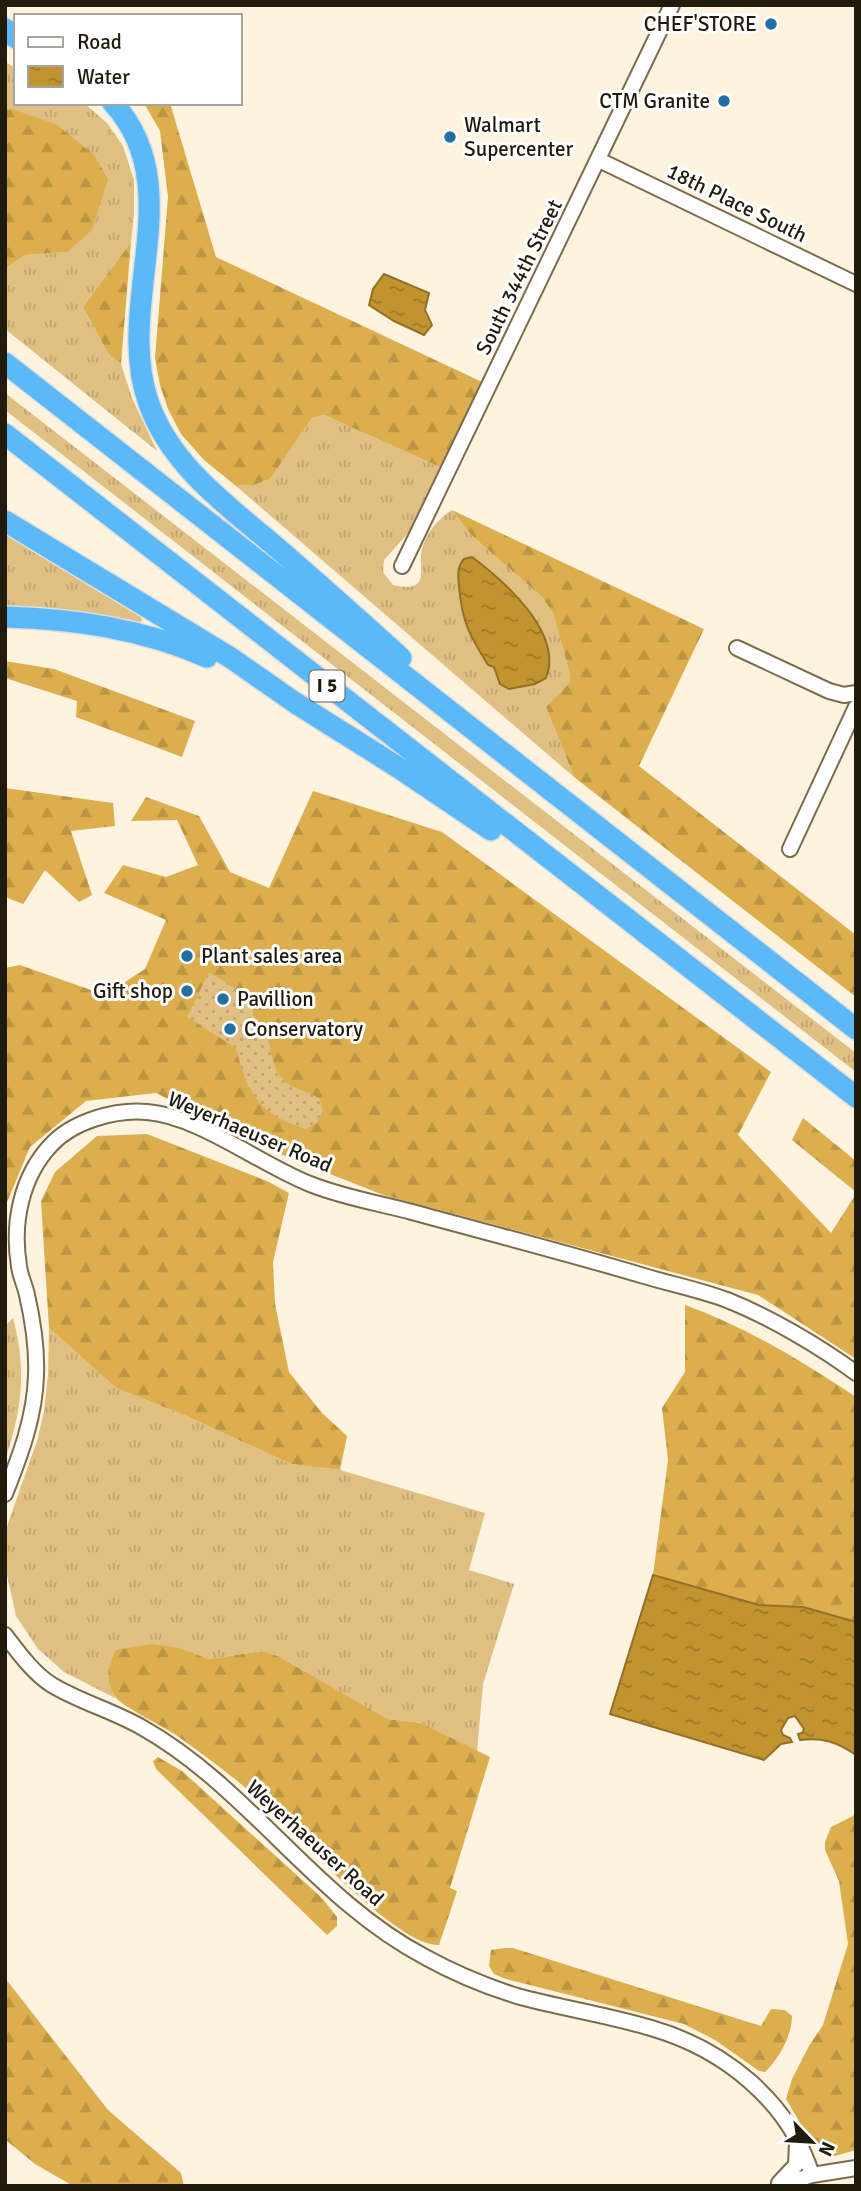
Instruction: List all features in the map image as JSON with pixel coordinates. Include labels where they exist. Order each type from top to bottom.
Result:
[{"type":"highway","points":[[115,105],[130,124],[147,165],[149,212],[137,348],[148,404],[166,440],[185,465],[207,487],[355,616],[516,765]]},
{"type":"highway","points":[[5,354],[76,417]]},
{"type":"highway","points":[[5,363],[856,1029]]},
{"type":"highway","name":"I 5","points":[[5,433],[856,1097]]},
{"type":"highway","points":[[5,522],[231,658],[650,937]]},
{"type":"highway","points":[[5,617],[69,620],[137,632],[214,660],[294,702]]},
{"type":"street","name":"South 344th Street","points":[[402,566],[672,5]]},
{"type":"street","name":"18th Place South","points":[[599,160],[856,284]]},
{"type":"street","points":[[737,648],[830,691],[844,695],[856,693]]},
{"type":"street","points":[[790,849],[856,707]]},
{"type":"street","name":"Weyerhaeuser Road","points":[[5,1494],[33,1410],[36,1374],[27,1294],[19,1266],[17,1228],[21,1196],[33,1170],[52,1143],[102,1115],[123,1112],[149,1112],[177,1118],[311,1185],[603,1263],[727,1300],[803,1340],[856,1373]]},
{"type":"street","name":"Weyerhaeuser Road","points":[[5,1635],[30,1665],[51,1684],[142,1727],[211,1776],[330,1889],[380,1930],[424,1956],[493,1988],[653,2028],[686,2040],[708,2052],[750,2081],[778,2109],[798,2138],[812,2175]]},
{"type":"street","points":[[778,2186],[796,2165],[798,2138]]},
{"type":"street","points":[[778,2186],[812,2175],[856,2168]]},
{"type":"green space","points":[[5,62],[14,67],[14,105],[86,105],[107,123],[123,146],[134,180],[131,242],[83,307],[109,355],[121,364],[132,398],[157,451],[5,329],[5,269],[25,255],[67,252],[12,109],[5,110]]},
{"type":"green space","points":[[145,105],[171,105],[216,257],[482,382],[442,468],[324,415],[312,418],[270,479],[254,485],[236,486],[204,460],[181,434],[168,409],[155,358],[168,197],[160,131]]},
{"type":"green space","points":[[12,109],[56,124],[94,155],[108,179],[92,230],[67,252],[25,255],[5,269],[5,110]]},
{"type":"green space","points":[[131,242],[121,364],[109,355],[83,307]]},
{"type":"green space","points":[[5,393],[856,1053],[856,1072],[5,410]]},
{"type":"green space","points":[[324,415],[442,468],[412,529],[384,560],[383,572],[393,585],[406,587],[418,583],[421,578],[422,549],[427,537],[442,517],[452,510],[471,535],[542,597],[553,613],[570,674],[569,683],[546,707],[574,777],[236,486],[254,485],[270,479],[312,418]]},
{"type":"green space","points":[[452,510],[704,629],[639,766],[856,935],[856,997],[574,777],[546,707],[569,683],[570,674],[553,613],[542,597],[471,535]]},
{"type":"green space","points":[[5,530],[141,614],[142,621],[136,623],[68,610],[5,607]]},
{"type":"green space","points":[[5,661],[54,669],[195,721],[182,757],[76,717],[77,701],[5,678]]},
{"type":"green space","points":[[5,788],[113,803],[115,826],[71,831],[92,895],[79,902],[45,870],[23,904],[5,897]]},
{"type":"green space","points":[[313,791],[442,832],[771,1072],[738,1135],[831,1233],[856,1194],[856,1359],[758,1295],[383,1195],[265,1148],[156,1093],[86,1101],[30,1147],[5,1207],[5,968],[20,965],[105,995],[145,969],[166,920],[104,893],[123,865],[166,877],[198,865],[177,820],[131,821],[146,797],[199,816],[230,872],[269,888]]},
{"type":"green space","points":[[209,972],[242,993],[253,1005],[253,1016],[265,1029],[276,1070],[290,1085],[320,1099],[323,1110],[317,1123],[306,1129],[277,1117],[266,1109],[245,1078],[236,1048],[187,1017]]},
{"type":"green space","points":[[803,1118],[856,1161],[856,1192],[792,1140]]},
{"type":"green space","points":[[147,1134],[267,1181],[289,1193],[273,1262],[275,1304],[289,1372],[322,1413],[347,1436],[340,1470],[291,1464],[184,1415],[116,1388],[49,1328],[41,1201],[55,1172],[97,1136]]},
{"type":"green space","points":[[685,1305],[773,1346],[856,1397],[856,1622],[803,1607],[759,1605],[653,1575],[668,1460],[662,1408],[685,1372]]},
{"type":"green space","points":[[13,1318],[20,1355],[21,1390],[5,1460],[5,1326]]},
{"type":"green space","points":[[49,1328],[116,1388],[184,1415],[291,1464],[340,1470],[485,1513],[469,1570],[514,1584],[483,1684],[477,1752],[421,1723],[388,1719],[278,1656],[262,1651],[209,1659],[180,1648],[110,1686],[115,1698],[64,1672],[38,1649],[16,1616],[6,1570],[5,1532],[38,1438],[44,1411]]},
{"type":"green space","points":[[151,1644],[180,1648],[209,1659],[262,1651],[278,1656],[388,1719],[421,1723],[490,1757],[450,1888],[457,1891],[439,1945],[421,1940],[398,1928],[348,1886],[264,1804],[221,1768],[176,1735],[118,1700],[111,1689],[109,1678],[109,1666],[116,1650]]},
{"type":"green space","points":[[158,1757],[182,1771],[322,1898],[337,1917],[337,1926],[327,1935],[156,1769],[153,1761]]},
{"type":"green space","points":[[856,1812],[856,2150],[831,2157],[812,2143],[786,2099],[792,2079],[823,2025],[848,1944],[839,1881],[825,1850],[825,1842],[831,1827]]},
{"type":"green space","points":[[513,1948],[761,2026],[771,2009],[785,2010],[792,2016],[790,2031],[775,2060],[765,2072],[759,2071],[715,2040],[684,2024],[494,1974],[489,1966],[491,1950]]},
{"type":"green space","points":[[5,1978],[108,2110],[181,2173],[184,2186],[73,2186],[35,2164],[7,2141]]},
{"type":"water","points":[[384,274],[429,293],[425,310],[432,325],[424,335],[369,305],[373,289]]},
{"type":"water","points":[[472,557],[514,594],[539,626],[547,643],[549,661],[546,678],[535,684],[509,689],[500,684],[494,667],[488,665],[468,627],[460,598],[459,568],[464,559]]},
{"type":"water","points":[[653,1575],[759,1605],[803,1607],[856,1622],[856,1755],[829,1742],[800,1740],[798,1734],[804,1729],[795,1716],[788,1718],[781,1730],[792,1742],[781,1744],[764,1760],[610,1714]]},
{"type":"place","name":"CHEF'STORE","points":[[771,24]]},
{"type":"place","name":"CTM Granite","points":[[724,101]]},
{"type":"place","name":"Walmart Supercenter","points":[[450,137]]},
{"type":"place","name":"Plant sales area","points":[[187,956]]},
{"type":"place","name":"Gift shop","points":[[187,991]]},
{"type":"place","name":"Pavillion","points":[[223,999]]},
{"type":"place","name":"Conservatory","points":[[230,1029]]}]
